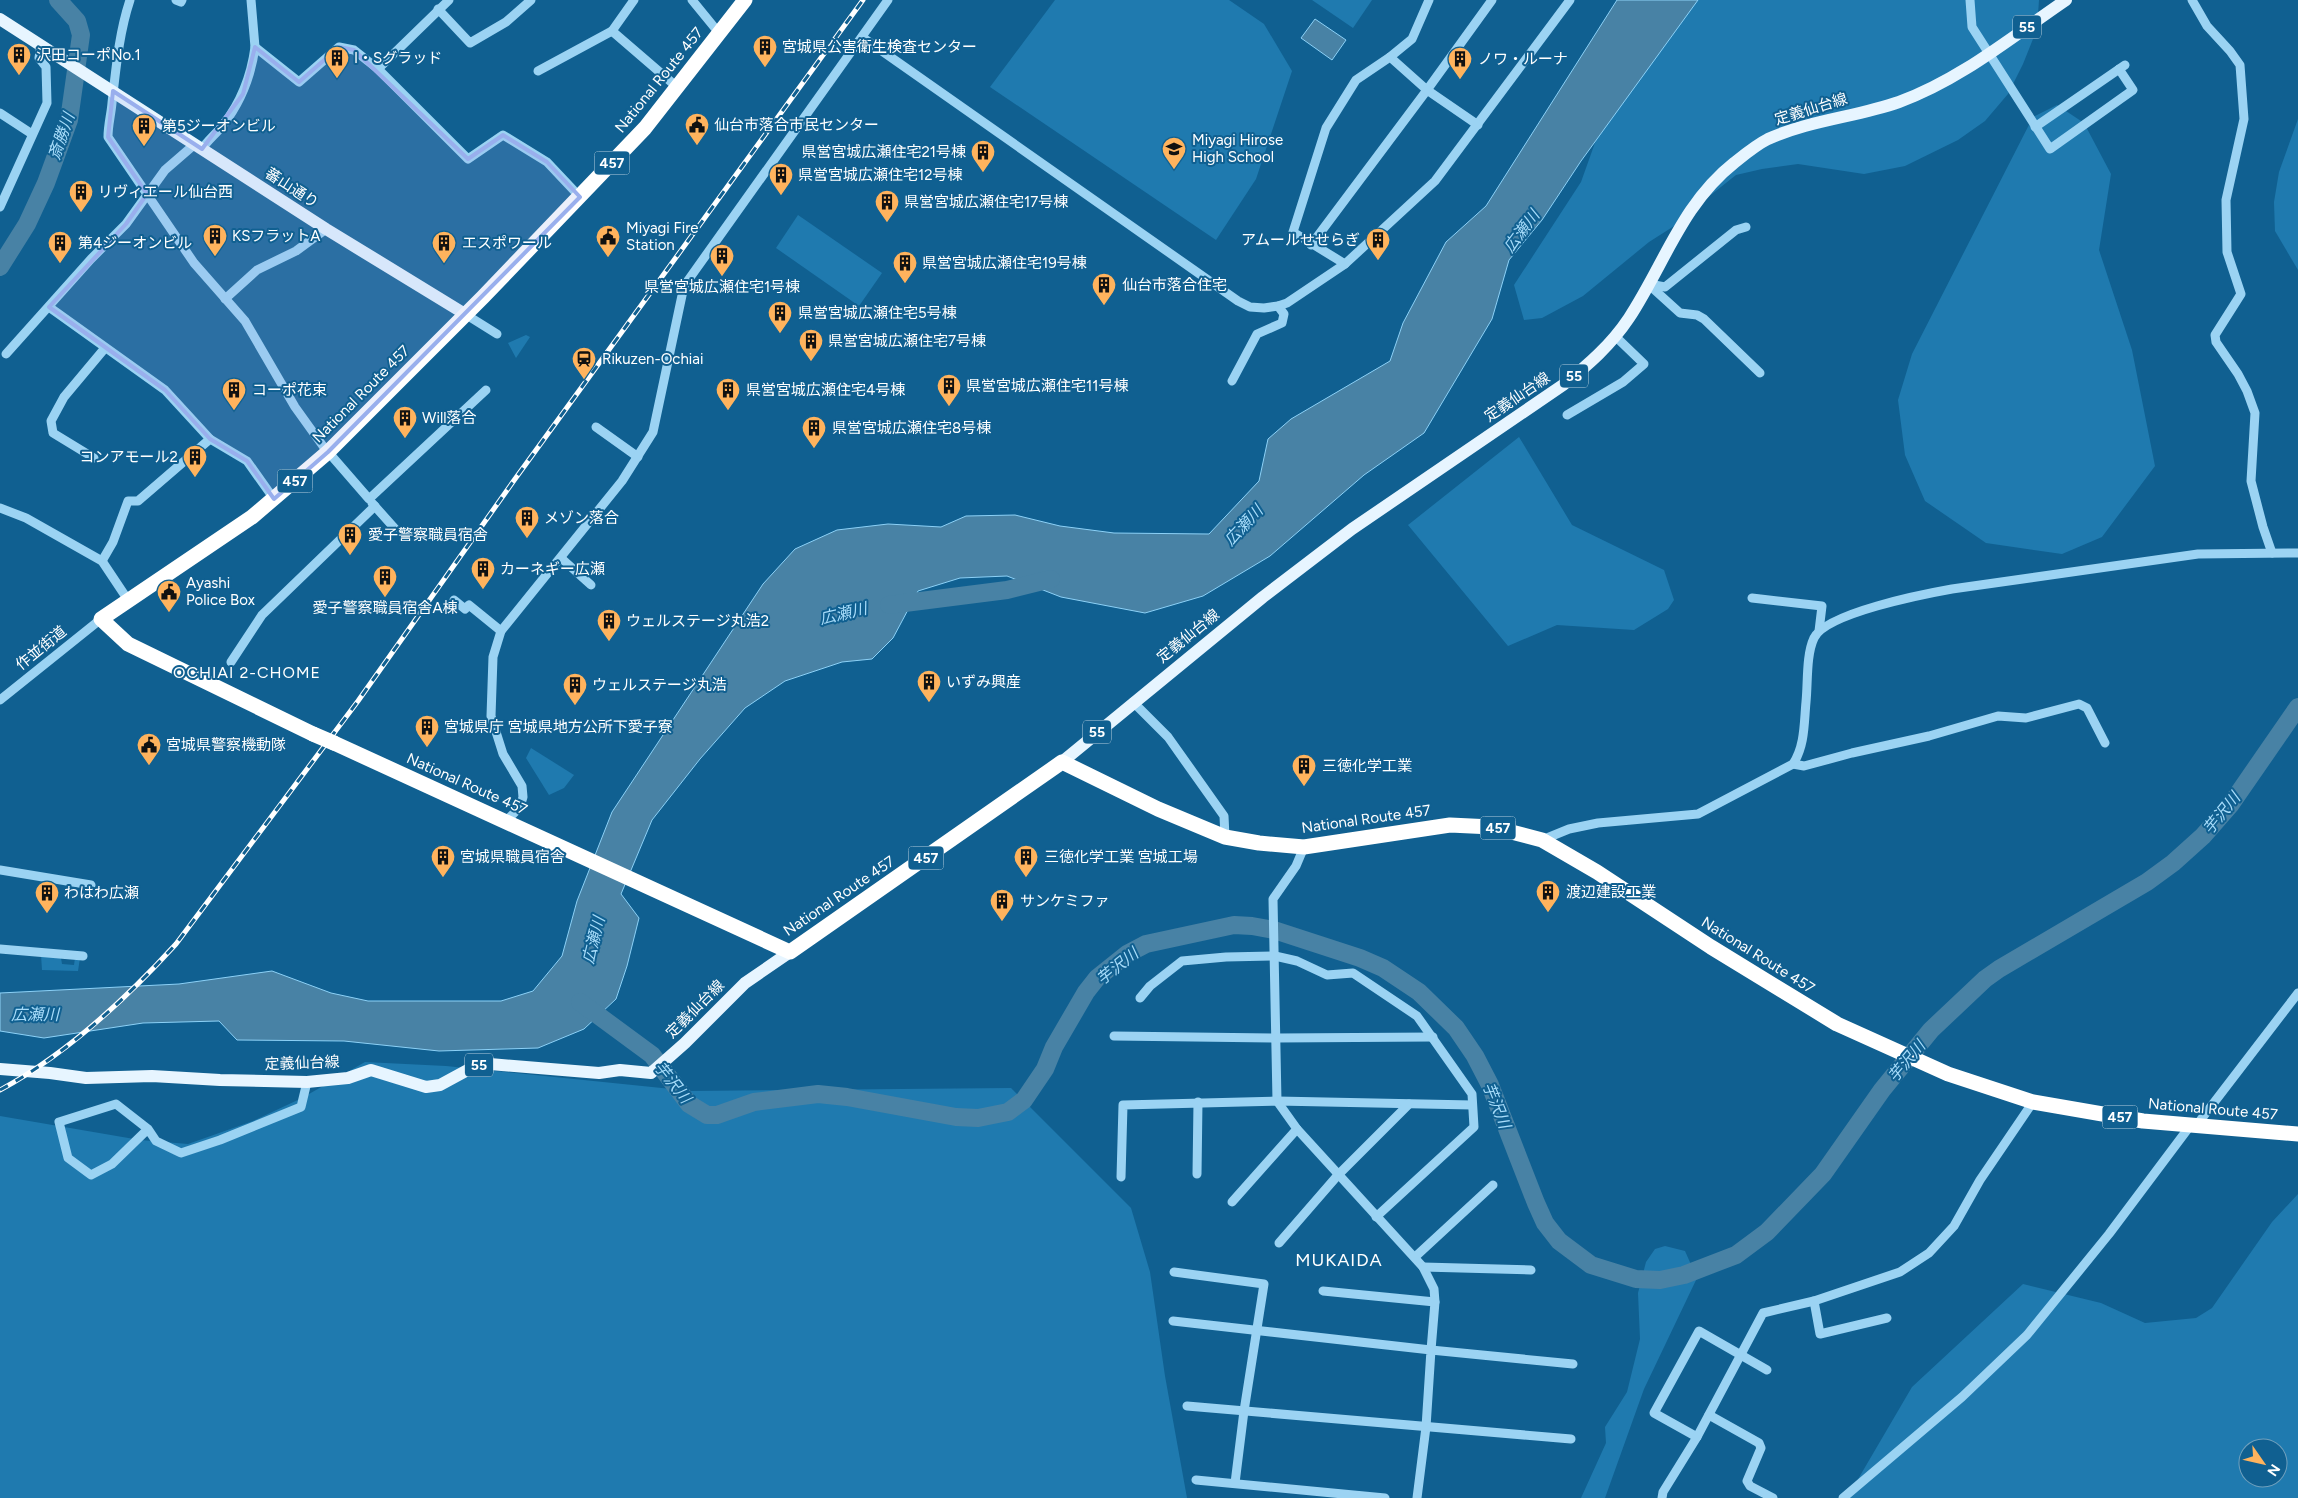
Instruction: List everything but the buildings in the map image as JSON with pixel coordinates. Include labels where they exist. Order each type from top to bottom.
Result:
[{"type":"highway","name":"National Route 457","points":[[746,0],[645,128],[328,452],[252,517],[101,619],[128,644],[313,734],[790,952],[1062,762],[1151,806],[1226,837],[1259,843],[1304,846],[1450,825],[1492,827],[1542,840],[1597,872],[1711,946],[1837,1024],[1948,1074],[2033,1102],[2143,1121],[2298,1134]]},
{"type":"main road","name":"定義仙台線","points":[[1062,762],[1263,597],[1352,529],[1563,385],[1589,364],[1616,337],[1692,206],[1710,184],[1733,164],[1766,140],[1807,124],[1898,102],[1933,86],[1989,54],[2066,0]]},
{"type":"main road","points":[[0,19],[44,47]]},
{"type":"main road","name":"蕃山通り","points":[[44,47],[326,229],[465,314]]},
{"type":"main road","name":"定義仙台線","points":[[0,1069],[86,1078],[152,1076],[307,1082],[348,1078],[371,1070],[426,1087],[440,1085],[475,1066],[490,1064],[599,1073],[620,1070],[652,1073],[745,983],[790,952]]},
{"type":"street","points":[[130,0],[108,88],[112,105],[108,120],[108,137],[194,263],[245,321],[295,407],[328,452],[397,531]]},
{"type":"street","points":[[176,0],[181,2],[182,0]]},
{"type":"street","points":[[6,354],[91,259],[126,224],[165,170],[222,127],[243,94],[252,68],[256,48],[251,0]]},
{"type":"street","points":[[378,69],[449,0]]},
{"type":"street","points":[[438,9],[470,43],[506,22],[531,0]]},
{"type":"street","points":[[538,71],[612,31],[634,0]]},
{"type":"street","points":[[692,0],[719,33]]},
{"type":"street","points":[[506,821],[520,807],[523,797],[522,786],[503,754],[491,716],[488,692],[493,657],[501,631],[622,482],[638,457],[653,432],[684,286],[888,0]]},
{"type":"street","points":[[1345,264],[1311,245],[1293,232],[1326,128],[1356,80],[1390,57],[1412,39],[1429,0]]},
{"type":"street","points":[[1311,245],[1492,0]]},
{"type":"street","points":[[862,37],[1238,301],[1250,307],[1264,308],[1287,303],[1345,264],[1435,181],[1570,0]]},
{"type":"street","points":[[1970,0],[1972,27],[2035,127],[2050,150],[2133,90],[2122,67],[2035,127]]},
{"type":"street","points":[[2192,0],[2207,26],[2240,65],[2244,119],[2241,138],[2228,185],[2226,252],[2241,294],[2216,335],[2216,342],[2238,374],[2247,391],[2255,414],[2251,481],[2263,528],[2272,553]]},
{"type":"street","points":[[612,31],[677,87]]},
{"type":"street","points":[[0,207],[47,103],[46,67],[39,58],[44,47]]},
{"type":"street","points":[[256,48],[299,82],[340,47],[354,50],[378,69],[468,159],[503,135],[547,162],[580,196]]},
{"type":"street","points":[[1390,57],[1427,90],[1478,125]]},
{"type":"street","points":[[0,113],[32,134]]},
{"type":"street","points":[[1648,284],[1665,287],[1736,230],[1746,227]]},
{"type":"street","points":[[226,299],[257,270],[296,251],[326,229]]},
{"type":"street","points":[[1648,284],[1680,313],[1697,315],[1704,319],[1760,373]]},
{"type":"street","points":[[1232,381],[1256,334],[1282,323],[1284,314],[1278,306]]},
{"type":"street","points":[[48,307],[165,390],[210,439],[247,461],[274,499]]},
{"type":"street","points":[[465,314],[497,334]]},
{"type":"street","points":[[1567,414],[1622,382],[1644,364],[1616,337]]},
{"type":"street","points":[[94,458],[53,432],[51,421],[64,397],[105,348]]},
{"type":"street","points":[[231,662],[262,615],[486,390]]},
{"type":"street","points":[[596,426],[638,457]]},
{"type":"street","points":[[102,561],[113,542],[128,501],[138,501],[210,439]]},
{"type":"street","points":[[0,508],[26,518],[57,538],[102,561],[128,600]]},
{"type":"street","points":[[1819,631],[1835,620],[1916,596],[1952,589],[2198,554],[2298,553]]},
{"type":"street","points":[[561,558],[591,585]]},
{"type":"street","points":[[1542,840],[1569,829],[1598,823],[1698,814],[1793,764],[1802,748],[1811,647],[1819,631],[1822,606],[1752,598]]},
{"type":"street","points":[[454,600],[465,609],[469,605],[501,631]]},
{"type":"street","name":"作並街道","points":[[0,700],[101,619]]},
{"type":"street","points":[[1133,702],[1168,737],[1224,816],[1226,837]]},
{"type":"street","points":[[1793,764],[1804,766],[1852,752],[1929,736],[1998,716],[2026,718],[2079,704],[2087,708],[2105,743]]},
{"type":"street","points":[[1304,846],[1296,866],[1272,899],[1277,1038],[1277,1101],[1297,1129],[1376,1217],[1415,1257],[1423,1267],[1434,1288],[1435,1302],[1426,1427],[1417,1498]]},
{"type":"street","points":[[0,870],[91,885]]},
{"type":"street","points":[[0,949],[83,956]]},
{"type":"street","points":[[1140,998],[1150,986],[1182,962],[1274,953],[1327,975],[1353,974],[1417,1016],[1472,1094],[1474,1128],[1376,1217]]},
{"type":"street","points":[[1843,1498],[1962,1397],[2027,1335],[2109,1234],[2298,993]]},
{"type":"street","points":[[1114,1036],[1433,1037]]},
{"type":"street","points":[[148,1129],[112,1164],[90,1175],[68,1158],[59,1122],[116,1104],[148,1129],[156,1141],[181,1153],[220,1140],[302,1107],[307,1082]]},
{"type":"street","points":[[1120,1177],[1123,1105],[1277,1101],[1472,1105]]},
{"type":"street","points":[[1197,1174],[1198,1102]]},
{"type":"street","points":[[1662,1498],[1663,1492],[1697,1437],[1763,1314],[1814,1301],[1900,1272],[1929,1253],[1954,1226],[1980,1180],[2033,1102]]},
{"type":"street","points":[[1280,1243],[1338,1174],[1408,1104]]},
{"type":"street","points":[[1232,1202],[1297,1129]]},
{"type":"street","points":[[1415,1257],[1493,1185]]},
{"type":"street","points":[[1423,1267],[1531,1270]]},
{"type":"street","points":[[1174,1272],[1264,1284],[1235,1483]]},
{"type":"street","points":[[1324,1291],[1435,1302]]},
{"type":"street","points":[[1814,1301],[1820,1334],[1887,1318]]},
{"type":"street","points":[[1174,1321],[1572,1364]]},
{"type":"street","points":[[1697,1437],[1654,1413],[1699,1332],[1767,1370]]},
{"type":"street","points":[[1187,1406],[1571,1439]]},
{"type":"street","points":[[1709,1415],[1759,1443],[1761,1448],[1747,1481],[1750,1486],[1773,1498]]},
{"type":"street","points":[[1196,1480],[1385,1498]]},
{"type":"highlighted area","points":[[255,47],[299,82],[339,47],[354,50],[468,159],[503,135],[547,162],[580,197],[328,452],[274,499],[247,461],[210,439],[165,390],[49,307],[126,224],[147,194],[108,137],[113,91],[202,149],[243,94]]},
{"type":"shaded area","name":"Miyagi Hirose High School","points":[[1055,0],[1229,0],[1264,24],[1292,71],[1256,179],[1216,240],[990,87]]},
{"type":"shaded area","points":[[1312,0],[1372,0],[1353,28]]},
{"type":"shaded area","points":[[1646,0],[2039,0],[2037,29],[2008,94],[1985,121],[1958,140],[1905,166],[1864,174],[1798,164],[1736,175],[1682,221],[1649,242],[1583,296],[1542,318],[1524,320],[1514,285],[1581,182]]},
{"type":"shaded area","points":[[2057,105],[2084,123],[2111,174],[2099,250],[2132,350],[2155,466],[2102,537],[2062,554],[1986,543],[1925,501],[1905,455],[1898,400],[1912,354],[2033,117]]},
{"type":"shaded area","points":[[2298,119],[2298,270],[2275,231],[2274,202],[2279,172]]},
{"type":"shaded area","points":[[798,215],[882,273],[859,306],[776,248]]},
{"type":"shaded area","points":[[526,335],[530,337],[516,358],[508,343]]},
{"type":"shaded area","points":[[1519,437],[1572,525],[1664,570],[1674,600],[1668,609],[1634,630],[1557,625],[1508,646],[1408,525]]},
{"type":"shaded area","points":[[531,748],[574,775],[564,788],[549,795],[526,758]]},
{"type":"shaded area","points":[[41,955],[61,958],[62,964],[74,965],[75,958],[80,958],[78,971],[42,970]]},
{"type":"shaded area","points":[[365,1062],[446,1066],[691,1091],[1011,1088],[1131,1208],[1150,1272],[1165,1376],[1187,1498],[0,1498],[0,1116],[140,1140],[188,1144],[253,1121],[302,1098]]},
{"type":"shaded area","points":[[2298,1194],[2298,1498],[1847,1498],[1912,1387],[2023,1284],[2101,1303],[2145,1323],[2196,1318],[2212,1308],[2272,1222]]},
{"type":"shaded area","points":[[1665,1246],[1685,1251],[1697,1278],[1644,1389],[1605,1498],[1581,1498],[1606,1443],[1605,1427],[1627,1392],[1640,1339],[1638,1293],[1646,1262],[1655,1249]]},
{"type":"water","points":[[1617,0],[1698,0],[1581,161],[1542,220],[1509,260],[1492,319],[1424,433],[1364,475],[1270,556],[1203,596],[1145,613],[1061,597],[1007,576],[960,578],[918,591],[893,638],[872,659],[842,662],[785,681],[745,708],[700,759],[652,820],[621,894],[639,918],[627,966],[616,999],[584,1029],[538,1048],[439,1051],[344,1041],[237,1040],[219,1021],[143,1023],[44,1038],[0,1031],[0,993],[179,984],[272,971],[331,993],[368,1001],[501,1001],[533,991],[562,956],[577,901],[612,812],[763,584],[795,549],[837,530],[888,524],[941,527],[966,516],[1015,515],[1060,526],[1114,533],[1209,534],[1259,481],[1268,439],[1291,419],[1390,361],[1403,323],[1446,242],[1486,206]]},
{"type":"water","points":[[1315,19],[1346,40],[1332,60],[1301,38]]},
{"type":"waterway","name":"斎勝川","points":[[0,267],[27,224],[46,183],[69,120],[81,35],[77,21],[58,0]]},
{"type":"waterway","name":"広瀬川","points":[[889,605],[1007,590],[1051,579]]},
{"type":"waterway","name":"芋沢川","points":[[580,1002],[652,1055],[689,1104],[707,1115],[717,1115],[754,1102],[818,1094],[847,1097],[956,1117],[978,1118],[1008,1112],[1024,1100],[1045,1069],[1054,1047],[1086,992],[1097,978],[1127,954],[1146,944],[1234,925],[1274,930],[1360,958],[1383,968],[1419,992],[1456,1028],[1475,1056],[1490,1085],[1545,1223],[1559,1241],[1591,1265],[1636,1279],[1660,1280],[1684,1275],[1736,1255],[1767,1232],[1823,1174],[1882,1090],[1931,1030],[1985,979],[1999,969],[2147,882],[2173,863],[2203,836],[2231,804],[2298,707]]},
{"type":"railway","points":[[0,1090],[25,1076],[72,1043],[116,1005],[176,944],[358,701],[515,479],[863,0]]},
{"type":"place","name":"宮城県公害衛生検査センター","points":[[765,68]]},
{"type":"place","name":"沢田コーポNo.1","points":[[19,76]]},
{"type":"place","name":"I・Sグラッド","points":[[337,79]]},
{"type":"place","name":"ノワ・ルーナ","points":[[1460,80]]},
{"type":"place","name":"仙台市落合市民センター","points":[[697,146]]},
{"type":"place","name":"第5ジーオンビル","points":[[144,147]]},
{"type":"place","name":"Miyagi Hirose High School","points":[[1174,170]]},
{"type":"place","name":"県営宮城広瀬住宅21号棟","points":[[983,173]]},
{"type":"place","name":"県営宮城広瀬住宅12号棟","points":[[781,196]]},
{"type":"place","name":"リヴィエール仙台西","points":[[81,213]]},
{"type":"place","name":"県営宮城広瀬住宅17号棟","points":[[887,223]]},
{"type":"place","name":"KSフラットA","points":[[215,257]]},
{"type":"place","name":"Miyagi Fire Station","points":[[608,258]]},
{"type":"place","name":"アムールせせらぎ","points":[[1378,261]]},
{"type":"place","name":"第4ジーオンビル","points":[[60,264]]},
{"type":"place","name":"エスポワール","points":[[444,264]]},
{"type":"place","name":"県営宮城広瀬住宅1号棟","points":[[722,277]]},
{"type":"place","name":"県営宮城広瀬住宅19号棟","points":[[905,284]]},
{"type":"place","name":"仙台市落合住宅","points":[[1104,306]]},
{"type":"place","name":"県営宮城広瀬住宅5号棟","points":[[780,334]]},
{"type":"place","name":"県営宮城広瀬住宅7号棟","points":[[811,362]]},
{"type":"place","name":"Rikuzen-Ochiai","points":[[584,380]]},
{"type":"place","name":"県営宮城広瀬住宅11号棟","points":[[949,407]]},
{"type":"place","name":"コーポ花束","points":[[234,411]]},
{"type":"place","name":"県営宮城広瀬住宅4号棟","points":[[728,411]]},
{"type":"place","name":"Will落合","points":[[405,439]]},
{"type":"place","name":"県営宮城広瀬住宅8号棟","points":[[814,449]]},
{"type":"place","name":"コンアモール2","points":[[195,478]]},
{"type":"place","name":"メゾン落合","points":[[527,539]]},
{"type":"place","name":"愛子警察職員宿舎","points":[[350,556]]},
{"type":"place","name":"カーネギー広瀬","points":[[483,590]]},
{"type":"place","name":"愛子警察職員宿舎A棟","points":[[385,598]]},
{"type":"place","name":"Ayashi Police Box","points":[[169,613]]},
{"type":"place","name":"ウェルステージ丸浩2","points":[[609,642]]},
{"type":"place","name":"いずみ興産","points":[[929,703]]},
{"type":"place","name":"ウェルステージ丸浩","points":[[575,706]]},
{"type":"place","name":"宮城県庁 宮城県地方公所下愛子寮","points":[[427,748]]},
{"type":"place","name":"宮城県警察機動隊","points":[[149,766]]},
{"type":"place","name":"三徳化学工業","points":[[1304,787]]},
{"type":"place","name":"宮城県職員宿舎","points":[[443,878]]},
{"type":"place","name":"三徳化学工業 宮城工場","points":[[1026,878]]},
{"type":"place","name":"渡辺建設工業","points":[[1548,913]]},
{"type":"place","name":"わはわ広瀬","points":[[47,914]]},
{"type":"place","name":"サンケミファ","points":[[1002,922]]},
{"type":"district","name":"OCHIAI 2-CHOME","points":[[247,672]]},
{"type":"district","name":"MUKAIDA","points":[[1339,1260]]}]
